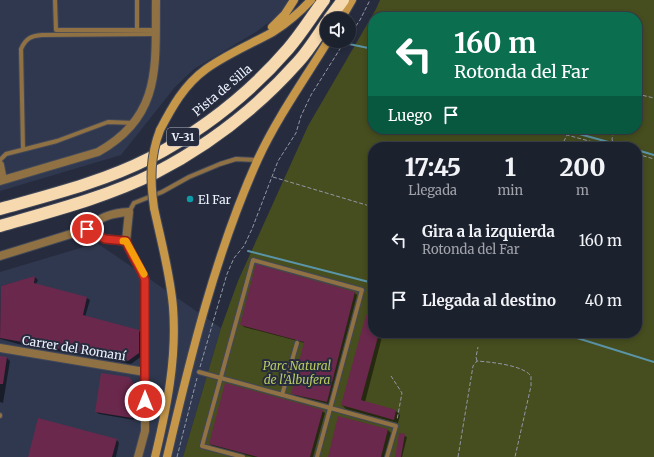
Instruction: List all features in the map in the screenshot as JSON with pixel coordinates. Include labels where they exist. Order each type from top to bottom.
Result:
[{"type":"highway","name":"Pista de Silla","points":[[0,209],[103,178],[150,158],[200,127],[246,91],[288,49],[324,0]]},
{"type":"highway","points":[[335,12],[343,0]]},
{"type":"highway","name":"V-31","points":[[0,226],[109,192],[155,173],[210,141],[258,102],[299,61],[320,32]]},
{"type":"main road","points":[[247,45],[280,20],[294,0]]},
{"type":"main road","points":[[155,457],[168,401],[172,367],[173,307],[170,280],[154,208],[151,187],[151,162],[154,147],[160,130],[171,108],[185,88],[206,69],[274,31],[298,14],[311,0]]},
{"type":"main road","points":[[345,12],[352,0]]},
{"type":"main road","points":[[167,457],[179,404],[208,299],[228,236],[258,160],[268,139],[324,48]]},
{"type":"street","points":[[0,165],[2,181],[98,152],[123,136],[142,111],[152,87],[156,0]]},
{"type":"street","points":[[0,256],[87,229],[96,220],[113,213],[129,212],[126,241],[130,252],[141,268],[145,280],[145,431],[138,457]]},
{"type":"street","points":[[87,229],[105,239],[126,241]]},
{"type":"street","name":"Carrer del Romaní","points":[[0,348],[145,372]]},
{"type":"lane","points":[[55,0],[56,30],[137,30],[155,32]]},
{"type":"lane","points":[[137,0],[137,30]]},
{"type":"lane","points":[[23,149],[21,49],[31,36],[155,32]]},
{"type":"lane","points":[[0,160],[6,154],[57,141],[108,122],[134,123]]},
{"type":"lane","points":[[129,212],[134,203],[162,192],[189,177],[220,164],[236,159],[258,160]]},
{"type":"lane","points":[[243,457],[202,446],[253,260],[362,290],[317,457]]},
{"type":"lane","points":[[282,395],[297,343]]},
{"type":"lane","points":[[199,372],[396,426],[387,457]]},
{"type":"path","points":[[356,24],[370,0]]},
{"type":"path","points":[[177,457],[227,274],[234,258],[244,246],[278,161],[296,133],[311,95],[341,48]]},
{"type":"path","points":[[642,95],[654,98]]},
{"type":"path","points":[[564,142],[567,135],[593,142]]},
{"type":"path","points":[[642,156],[654,160]]},
{"type":"path","points":[[272,177],[368,206]]},
{"type":"path","points":[[458,457],[473,366],[477,361],[476,357],[478,347]]},
{"type":"path","points":[[477,361],[506,365],[526,371],[531,376],[531,386],[515,457]]},
{"type":"path","points":[[391,376],[402,393],[396,426]]},
{"type":"shaded area","points":[[0,0],[298,0],[256,32],[194,69],[175,87],[121,155],[0,191]]},
{"type":"shaded area","points":[[97,243],[221,328],[183,457],[0,457],[0,272]]},
{"type":"green space","name":"Parc Natural de l'Albufera","points":[[380,0],[654,0],[654,457],[183,457],[221,328],[238,281],[308,126],[353,48],[356,48],[356,43],[368,23],[368,134],[642,134],[642,12],[374,12]]},
{"type":"building","points":[[256,264],[355,292],[327,402],[291,394],[304,342],[240,325]]},
{"type":"building","points":[[35,276],[34,283],[87,297],[83,315],[139,330],[139,353],[128,361],[0,338],[1,286]]},
{"type":"building","points":[[366,315],[368,316],[368,338],[378,338],[361,400],[396,410],[394,420],[341,405]]},
{"type":"building","points":[[0,356],[7,357],[3,384],[0,384]]},
{"type":"building","points":[[101,373],[129,377],[138,389],[132,418],[95,412]]},
{"type":"building","points":[[225,383],[323,410],[310,457],[258,457],[209,444]]},
{"type":"building","points":[[338,416],[388,429],[381,457],[328,457]]},
{"type":"building","points":[[38,418],[117,439],[112,457],[28,457]]},
{"type":"building","points":[[399,433],[405,434],[401,457],[395,457]]},
{"type":"waterway","points":[[356,45],[368,48]]},
{"type":"waterway","points":[[579,134],[608,142]]},
{"type":"waterway","points":[[642,151],[654,155]]},
{"type":"waterway","points":[[248,251],[368,282]]},
{"type":"waterway","points":[[577,338],[654,362]]},
{"type":"slow traffic","points":[[123,241],[126,241],[130,252],[144,274]]},
{"type":"place","name":"El Far","points":[[190,199]]},
{"type":"route","points":[[87,229],[105,239],[126,241],[130,252],[141,268],[145,280],[145,401]]}]
